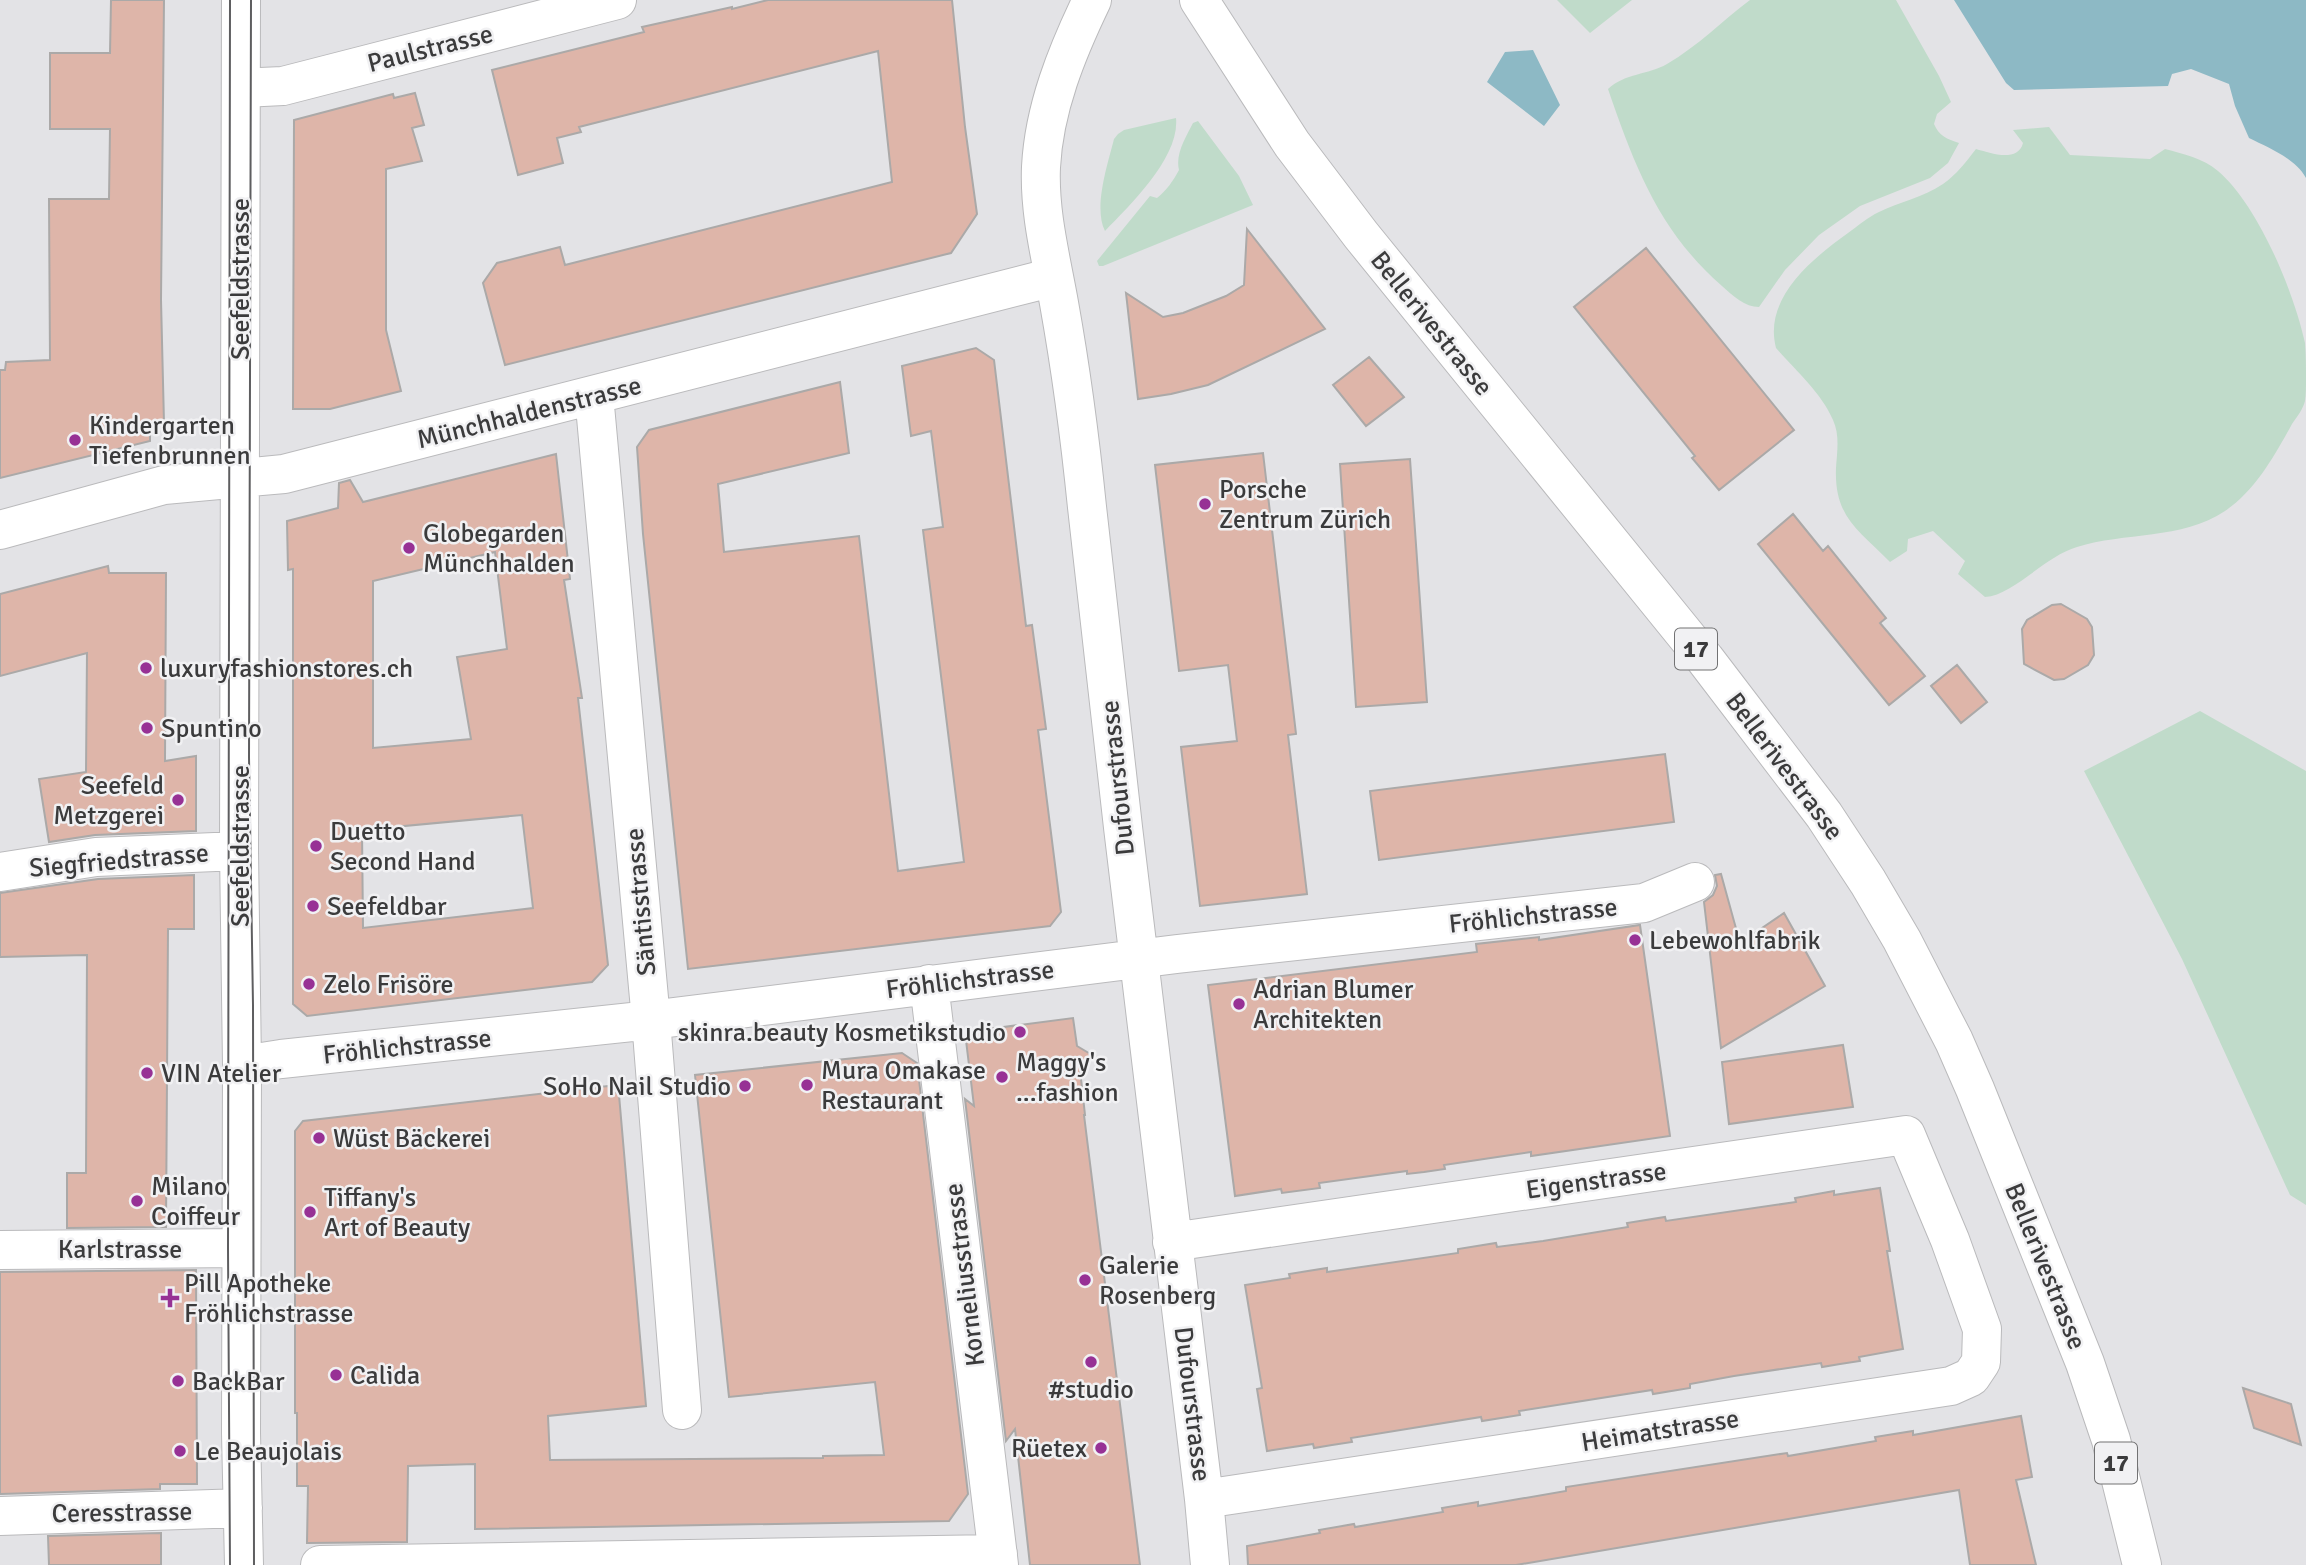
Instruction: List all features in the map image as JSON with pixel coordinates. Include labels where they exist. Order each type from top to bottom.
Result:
[{"type":"street","name":"Seefeldstrasse","points":[[241,0],[239,850],[244,1565]]},
{"type":"street","name":"Paulstrasse","points":[[241,88],[283,86],[617,0]]},
{"type":"street","name":"Dufourstrasse","points":[[1092,0],[1073,39],[1056,86],[1042,162],[1043,217],[1082,462],[1138,959],[1205,1499],[1210,1565]]},
{"type":"street","name":"Bellerivestrasse","points":[[1199,0],[1292,144],[1361,235],[1705,659],[1824,815],[1868,882],[1908,950],[1975,1089],[2085,1363],[2110,1440],[2142,1565]]},
{"type":"street","name":"Münchhaldenstrasse","points":[[0,530],[164,485],[284,474],[1054,277]]},
{"type":"street","name":"Säntisstrasse","points":[[594,395],[651,1020],[682,1410]]},
{"type":"street","name":"Siegfriedstrasse","points":[[0,872],[96,857],[239,850]]},
{"type":"street","name":"Fröhlichstrasse","points":[[242,1065],[651,1020],[1138,959],[1644,903],[1695,882]]},
{"type":"street","name":"Korneliusstrasse","points":[[929,984],[999,1559]]},
{"type":"street","name":"Eigenstrasse","points":[[1172,1242],[1906,1135],[1950,1240]]},
{"type":"street","name":"Heimatstrasse","points":[[1205,1499],[1951,1386],[1971,1377],[1981,1362],[1982,1329],[1950,1240]]},
{"type":"street","name":"Karlstrasse","points":[[0,1250],[241,1248]]},
{"type":"street","name":"Ceresstrasse","points":[[0,1516],[243,1508]]},
{"type":"street","points":[[320,1565],[999,1559]]},
{"type":"green space","points":[[1557,0],[1632,0],[1590,33]]},
{"type":"green space","points":[[1750,0],[1896,0],[1951,102],[1937,114],[1934,124],[1944,136],[1959,143],[1948,163],[1930,178],[1860,206],[1819,235],[1785,270],[1759,307],[1744,303],[1722,286],[1681,243],[1665,220],[1639,171],[1608,89],[1622,80],[1660,68],[1678,57]]},
{"type":"green space","points":[[1176,118],[1175,133],[1162,164],[1140,194],[1105,231],[1100,210],[1101,198],[1114,139],[1124,130]]},
{"type":"green space","points":[[1198,121],[1239,176],[1253,205],[1099,266],[1097,261],[1150,196],[1157,198],[1172,182],[1179,170],[1182,146],[1193,123]]},
{"type":"green space","points":[[2049,127],[2070,155],[2150,159],[2165,149],[2206,163],[2233,186],[2247,205],[2272,251],[2300,322],[2305,343],[2305,399],[2263,472],[2246,493],[2225,511],[2190,527],[2077,547],[2053,558],[2007,590],[1985,597],[1958,574],[1965,561],[1933,531],[1908,539],[1907,551],[1890,562],[1851,522],[1839,499],[1836,485],[1837,438],[1833,420],[1815,391],[1776,348],[1774,330],[1784,296],[1794,282],[1820,255],[1863,222],[1879,212],[1943,184],[1976,149],[2003,155],[2016,153],[2023,143],[2013,130]]},
{"type":"green space","points":[[2200,711],[2306,771],[2306,1205],[2290,1195],[2182,959],[2084,771]]},
{"type":"water","points":[[1954,0],[2306,0],[2306,178],[2288,159],[2249,138],[2229,84],[2191,69],[2172,74],[2168,86],[2014,90],[2006,83]]},
{"type":"water","points":[[1533,50],[1560,105],[1544,126],[1487,82],[1505,52]]},
{"type":"building","points":[[111,0],[164,0],[161,300],[164,423],[150,425],[150,441],[0,478],[0,370],[5,370],[6,362],[50,360],[49,199],[109,199],[110,129],[50,129],[50,53],[110,53]]},
{"type":"building","points":[[768,0],[952,0],[977,214],[951,253],[505,365],[483,283],[497,263],[560,247],[565,265],[892,182],[878,51],[579,127],[581,132],[557,138],[563,163],[518,175],[492,70],[644,32],[642,27]]},
{"type":"building","points":[[415,93],[424,125],[412,128],[422,161],[386,169],[386,330],[401,391],[330,409],[293,409],[294,120],[393,94],[394,98]]},
{"type":"building","points":[[1247,229],[1325,329],[1208,385],[1138,399],[1126,293],[1163,317],[1183,313],[1226,296],[1244,285]]},
{"type":"building","points":[[1646,248],[1794,430],[1719,490],[1692,458],[1695,456],[1574,307]]},
{"type":"building","points":[[976,348],[994,360],[1026,626],[1032,625],[1046,729],[1038,730],[1061,912],[1050,926],[688,969],[643,534],[637,447],[649,430],[840,382],[849,453],[718,484],[724,552],[859,536],[898,871],[964,862],[923,530],[943,527],[931,431],[911,436],[902,366]]},
{"type":"building","points":[[1369,357],[1404,397],[1366,426],[1333,385]]},
{"type":"building","points":[[1263,453],[1296,734],[1288,735],[1307,894],[1200,906],[1181,747],[1237,741],[1228,665],[1179,671],[1155,465]]},
{"type":"building","points":[[556,454],[570,579],[564,580],[582,698],[578,698],[608,965],[592,982],[307,1016],[293,1004],[293,569],[288,570],[287,521],[338,508],[339,483],[350,480],[363,502]],"holes":[[[495,552],[507,649],[457,657],[471,739],[373,748],[373,581]],[[522,815],[533,908],[363,928],[362,830]]]},
{"type":"building","points":[[1410,459],[1427,702],[1356,707],[1340,464]]},
{"type":"building","points":[[1793,514],[1823,551],[1828,546],[1886,618],[1880,623],[1925,676],[1889,705],[1758,544]]},
{"type":"building","points":[[108,566],[109,573],[166,573],[165,761],[196,756],[196,831],[95,835],[49,842],[39,779],[86,772],[87,653],[0,676],[0,594]]},
{"type":"building","points":[[2061,604],[2087,619],[2092,627],[2094,655],[2088,665],[2064,679],[2054,680],[2024,664],[2022,629],[2027,620],[2052,605]]},
{"type":"building","points":[[1957,665],[1987,702],[1961,723],[1931,686]]},
{"type":"building","points":[[1665,754],[1674,822],[1379,860],[1370,791]]},
{"type":"building","points":[[1721,874],[1740,943],[1784,913],[1825,986],[1721,1048],[1704,902],[1713,895],[1717,886],[1715,875]]},
{"type":"building","points":[[194,875],[194,929],[168,929],[166,1227],[67,1228],[67,1173],[86,1173],[87,955],[0,957],[0,893],[98,879]]},
{"type":"building","points":[[1640,925],[1670,1136],[1531,1156],[1531,1152],[1444,1165],[1445,1169],[1424,1172],[1407,1174],[1407,1171],[1319,1183],[1320,1188],[1282,1193],[1281,1189],[1235,1196],[1208,985],[1477,952],[1476,944],[1539,937],[1539,940]]},
{"type":"building","points":[[1073,1018],[1077,1046],[1092,1055],[1080,1070],[1084,1115],[1140,1565],[1030,1565],[1015,1429],[1006,1441],[965,1099],[974,1106],[965,1032]]},
{"type":"building","points":[[1843,1045],[1853,1107],[1729,1124],[1722,1062]]},
{"type":"building","points":[[902,1053],[917,1063],[968,1494],[949,1521],[475,1529],[475,1464],[408,1466],[407,1542],[307,1543],[308,1486],[297,1486],[295,1413],[295,1131],[303,1121],[608,1086],[619,1095],[646,1406],[548,1416],[550,1460],[884,1455],[875,1382],[729,1397],[695,1075]]},
{"type":"building","points":[[1880,1188],[1903,1349],[1859,1357],[1860,1361],[1822,1367],[1821,1363],[1734,1376],[1690,1384],[1690,1388],[1653,1394],[1652,1390],[1519,1411],[1520,1415],[1482,1421],[1481,1417],[1351,1438],[1352,1442],[1314,1448],[1313,1444],[1267,1451],[1257,1389],[1262,1388],[1245,1285],[1290,1278],[1289,1274],[1327,1268],[1327,1272],[1458,1253],[1458,1249],[1496,1243],[1497,1247],[1543,1241],[1628,1227],[1627,1223],[1665,1217],[1666,1221],[1796,1202],[1795,1198],[1834,1191],[1834,1195]]},
{"type":"building","points":[[196,1270],[197,1484],[160,1484],[160,1489],[0,1494],[0,1272]]},
{"type":"building","points":[[2243,1388],[2291,1404],[2301,1445],[2254,1428]]},
{"type":"building","points":[[2021,1416],[2032,1477],[2016,1480],[2036,1565],[1970,1565],[1959,1490],[1516,1565],[1248,1565],[1247,1546],[1320,1533],[1319,1530],[1354,1524],[1355,1527],[1443,1512],[1442,1508],[1478,1502],[1478,1506],[1566,1491],[1566,1487],[1787,1453],[1788,1456],[1876,1441],[1875,1437],[1913,1431],[1913,1435]]},
{"type":"building","points":[[161,1533],[161,1565],[49,1565],[48,1536]]},
{"type":"tram line","points":[[230,0],[230,1565]]},
{"type":"tram line","points":[[251,0],[249,757],[253,1005],[254,1565]]},
{"type":"place","name":"Kindergarten Tiefenbrunnen","points":[[75,440]]},
{"type":"place","name":"Porsche Zentrum Zürich","points":[[1205,504]]},
{"type":"place","name":"Globegarden Münchhalden","points":[[409,548]]},
{"type":"place","name":"luxuryfashionstores.ch","points":[[146,668]]},
{"type":"place","name":"Spuntino","points":[[147,728]]},
{"type":"place","name":"Seefeld Metzgerei","points":[[178,800]]},
{"type":"place","name":"Duetto Second Hand","points":[[316,846]]},
{"type":"place","name":"Seefeldbar","points":[[313,906]]},
{"type":"place","name":"Lebewohlfabrik","points":[[1635,940]]},
{"type":"place","name":"Zelo Frisöre","points":[[309,984]]},
{"type":"place","name":"Adrian Blumer Architekten","points":[[1239,1004]]},
{"type":"place","name":"skinra.beauty Kosmetikstudio","points":[[1020,1032]]},
{"type":"place","name":"VIN Atelier","points":[[147,1073]]},
{"type":"place","name":"Maggy's ...fashion","points":[[1002,1077]]},
{"type":"place","name":"Mura Omakase Restaurant","points":[[807,1085]]},
{"type":"place","name":"SoHo Nail Studio","points":[[745,1086]]},
{"type":"place","name":"Wüst Bäckerei","points":[[319,1138]]},
{"type":"place","name":"Milano Coiffeur","points":[[137,1201]]},
{"type":"place","name":"Tiffany's Art of Beauty","points":[[310,1212]]},
{"type":"place","name":"Galerie Rosenberg","points":[[1085,1280]]},
{"type":"place","name":"Pill Apotheke Fröhlichstrasse","points":[[170,1298]]},
{"type":"place","name":"#studio","points":[[1091,1362]]},
{"type":"place","name":"Calida","points":[[336,1375]]},
{"type":"place","name":"BackBar","points":[[178,1381]]},
{"type":"place","name":"Rüetex","points":[[1101,1448]]},
{"type":"place","name":"Le Beaujolais","points":[[180,1451]]}]
